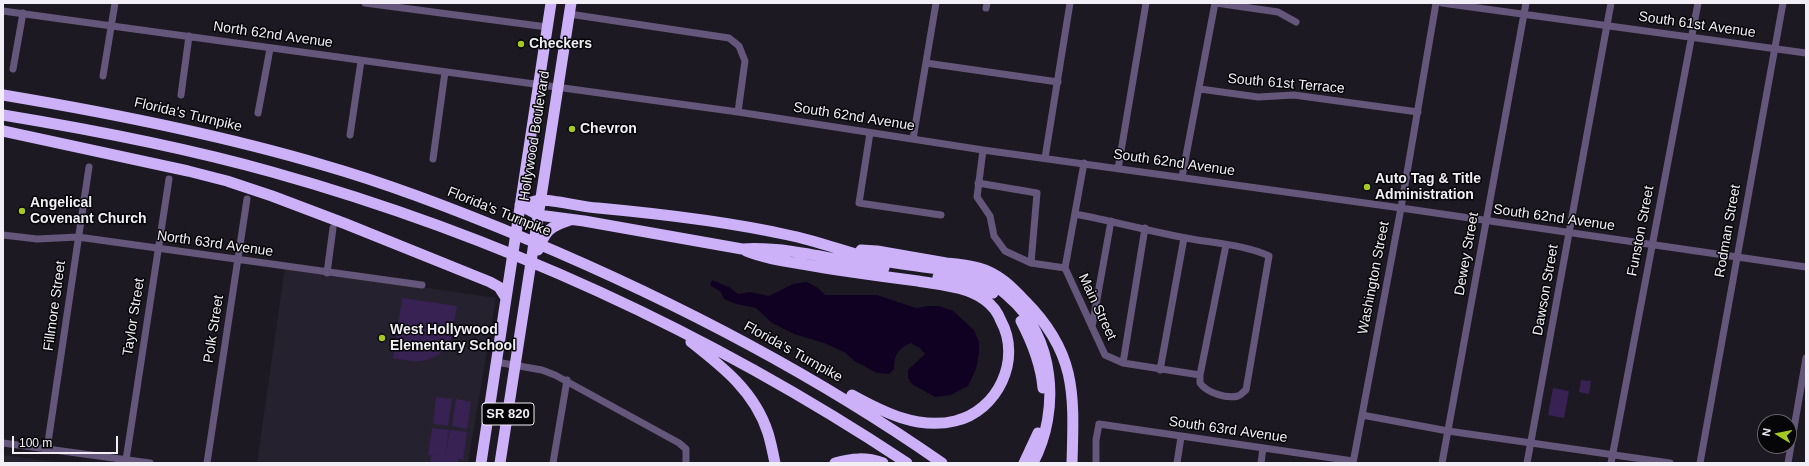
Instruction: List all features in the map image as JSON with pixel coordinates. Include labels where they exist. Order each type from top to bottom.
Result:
[{"type":"highway","name":"Hollywood Boulevard","points":[[481,463],[551,3]]},
{"type":"highway","name":"Hollywood Boulevard","points":[[500,463],[571,3]]},
{"type":"highway","name":"Florida's Turnpike","points":[[3,95],[120,115],[232,140],[375,181],[490,224],[563,254],[694,315],[827,388],[892,428],[942,463]]},
{"type":"highway","points":[[3,115],[150,142],[271,172],[369,202],[486,244],[560,275],[672,327],[781,385],[907,463]]},
{"type":"highway","points":[[3,131],[176,168],[228,181],[331,218],[490,282],[499,287],[506,298]]},
{"type":"highway","points":[[520,205],[540,200],[596,208],[690,217],[790,235],[844,249],[875,259],[974,275],[992,284],[1008,296],[1023,311],[1037,334],[1046,360],[1050,383],[1048,420],[1039,451],[1033,463]]},
{"type":"highway","points":[[520,205],[538,215],[742,249],[757,255],[784,261],[937,284],[970,291],[986,300],[998,314],[1008,332],[1010,350],[1007,366],[1000,386],[990,401],[973,414],[955,421],[938,423],[920,422],[897,417],[863,401],[825,380],[775,359]]},
{"type":"highway","points":[[530,271],[545,234],[552,227],[573,220]]},
{"type":"highway","points":[[742,249],[758,248],[790,252],[971,283],[1002,298],[1016,313],[1028,333],[1042,379],[1043,403],[1041,423],[1036,440],[1024,463]]},
{"type":"highway","points":[[844,249],[877,251],[978,268],[997,276],[1015,290],[1039,314],[1053,334],[1064,358],[1071,384],[1074,408],[1072,463]]},
{"type":"highway","points":[[672,327],[724,367],[742,387],[756,407],[768,432],[775,463]]},
{"type":"highway","points":[[835,463],[853,458],[873,460],[883,463]]},
{"type":"street","points":[[103,76],[115,3]]},
{"type":"street","points":[[365,3],[548,27]]},
{"type":"street","points":[[913,139],[936,3]]},
{"type":"street","points":[[1045,158],[1070,3]]},
{"type":"street","points":[[1118,169],[1146,3]]},
{"type":"street","points":[[1182,177],[1200,89],[1215,3],[1278,12],[1296,22]]},
{"type":"street","name":"Washington Street","points":[[1353,462],[1401,208],[1436,3]]},
{"type":"street","name":"South 61st Avenue","points":[[1442,3],[1525,13],[1806,53]]},
{"type":"street","name":"Dewey Street","points":[[1442,463],[1526,3]]},
{"type":"street","name":"Dawson Street","points":[[1527,463],[1612,3]]},
{"type":"street","name":"Funston Street","points":[[1611,463],[1698,3]]},
{"type":"street","name":"Rodman Street","points":[[1700,463],[1783,3]]},
{"type":"street","name":"North 62nd Avenue","points":[[3,11],[189,36],[270,49],[538,84]]},
{"type":"street","points":[[13,69],[23,13]]},
{"type":"street","points":[[569,14],[729,38],[739,46],[745,61],[738,112]]},
{"type":"street","points":[[181,95],[189,36]]},
{"type":"street","points":[[258,113],[270,49]]},
{"type":"street","points":[[350,135],[361,61]]},
{"type":"street","points":[[926,63],[1058,82]]},
{"type":"street","points":[[433,159],[445,72]]},
{"type":"street","name":"South 62nd Avenue","points":[[538,84],[738,112],[983,150],[1401,208],[1806,267]]},
{"type":"street","name":"South 61st Terrace","points":[[1200,89],[1258,97],[1294,95],[1418,112]]},
{"type":"street","points":[[870,133],[859,203],[941,215]]},
{"type":"street","points":[[983,150],[978,183],[978,197],[990,216],[994,236],[1006,251],[1031,263],[1065,268]]},
{"type":"street","name":"Main Street","points":[[1084,163],[1065,268],[1105,354],[1123,362],[1160,370],[1200,375]]},
{"type":"street","name":"Fillmore Street","points":[[47,449],[89,167]]},
{"type":"street","name":"Taylor Street","points":[[126,460],[169,179]]},
{"type":"street","points":[[978,183],[1037,193],[1031,263]]},
{"type":"street","name":"Polk Street","points":[[207,463],[247,199]]},
{"type":"street","points":[[1075,214],[1145,228],[1184,238],[1257,250],[1269,256],[1246,390],[1238,396],[1218,395],[1209,392],[1200,383],[1200,375],[1226,245]]},
{"type":"street","points":[[1092,327],[1111,221]]},
{"type":"street","points":[[327,273],[333,228]]},
{"type":"street","points":[[1123,362],[1145,228]]},
{"type":"street","name":"North 63rd Avenue","points":[[3,235],[37,239],[78,237],[238,261],[422,285]]},
{"type":"street","points":[[1160,370],[1184,238]]},
{"type":"street","points":[[1788,463],[1806,358]]},
{"type":"street","points":[[496,362],[542,370],[567,380],[686,449],[686,463]]},
{"type":"street","points":[[553,463],[567,380]]},
{"type":"street","points":[[1362,414],[1448,431],[1670,463]]},
{"type":"street","name":"South 63rd Avenue","points":[[1096,463],[1096,440],[1099,424],[1353,462]]},
{"type":"street","points":[[1177,463],[1181,437]]},
{"type":"street","points":[[3,443],[150,463]]},
{"type":"street","points":[[1261,463],[1263,448]]},
{"type":"shaded area","name":"West Hollywood Elementary School","points":[[285,267],[496,298],[468,463],[257,463]]},
{"type":"shaded area","points":[[712,280],[729,287],[738,294],[750,292],[769,296],[793,284],[807,282],[818,288],[825,295],[877,295],[916,308],[939,306],[953,311],[974,330],[979,342],[979,353],[976,369],[968,386],[951,395],[935,397],[912,384],[908,378],[908,370],[925,354],[920,348],[911,343],[900,350],[896,356],[894,369],[889,374],[877,373],[856,362],[844,352],[824,343],[794,334],[772,323],[756,308],[736,304],[724,299],[721,292],[710,285]]},
{"type":"shaded area","points":[[402,298],[457,306],[449,347],[434,357],[423,361],[410,361],[393,358]]},
{"type":"shaded area","points":[[1581,380],[1591,381],[1589,394],[1579,392]]},
{"type":"shaded area","points":[[1553,388],[1569,391],[1564,418],[1548,415]]},
{"type":"shaded area","points":[[436,397],[452,399],[448,426],[433,424]]},
{"type":"shaded area","points":[[456,399],[471,402],[467,429],[452,426]]},
{"type":"shaded area","points":[[432,428],[449,430],[445,458],[450,430],[467,432],[463,460],[458,459],[458,463],[430,463],[431,456],[434,456],[428,455]]},
{"type":"shaded area","points":[[3,455],[62,463],[3,463]]},
{"type":"place","name":"Checkers","points":[[521,44]]},
{"type":"place","name":"Chevron","points":[[572,129]]},
{"type":"place","name":"Auto Tag & Title Administration","points":[[1367,187]]},
{"type":"place","name":"Angelical Covenant Church","points":[[22,211]]},
{"type":"place","name":"West Hollywood Elementary School","points":[[382,338]]}]
